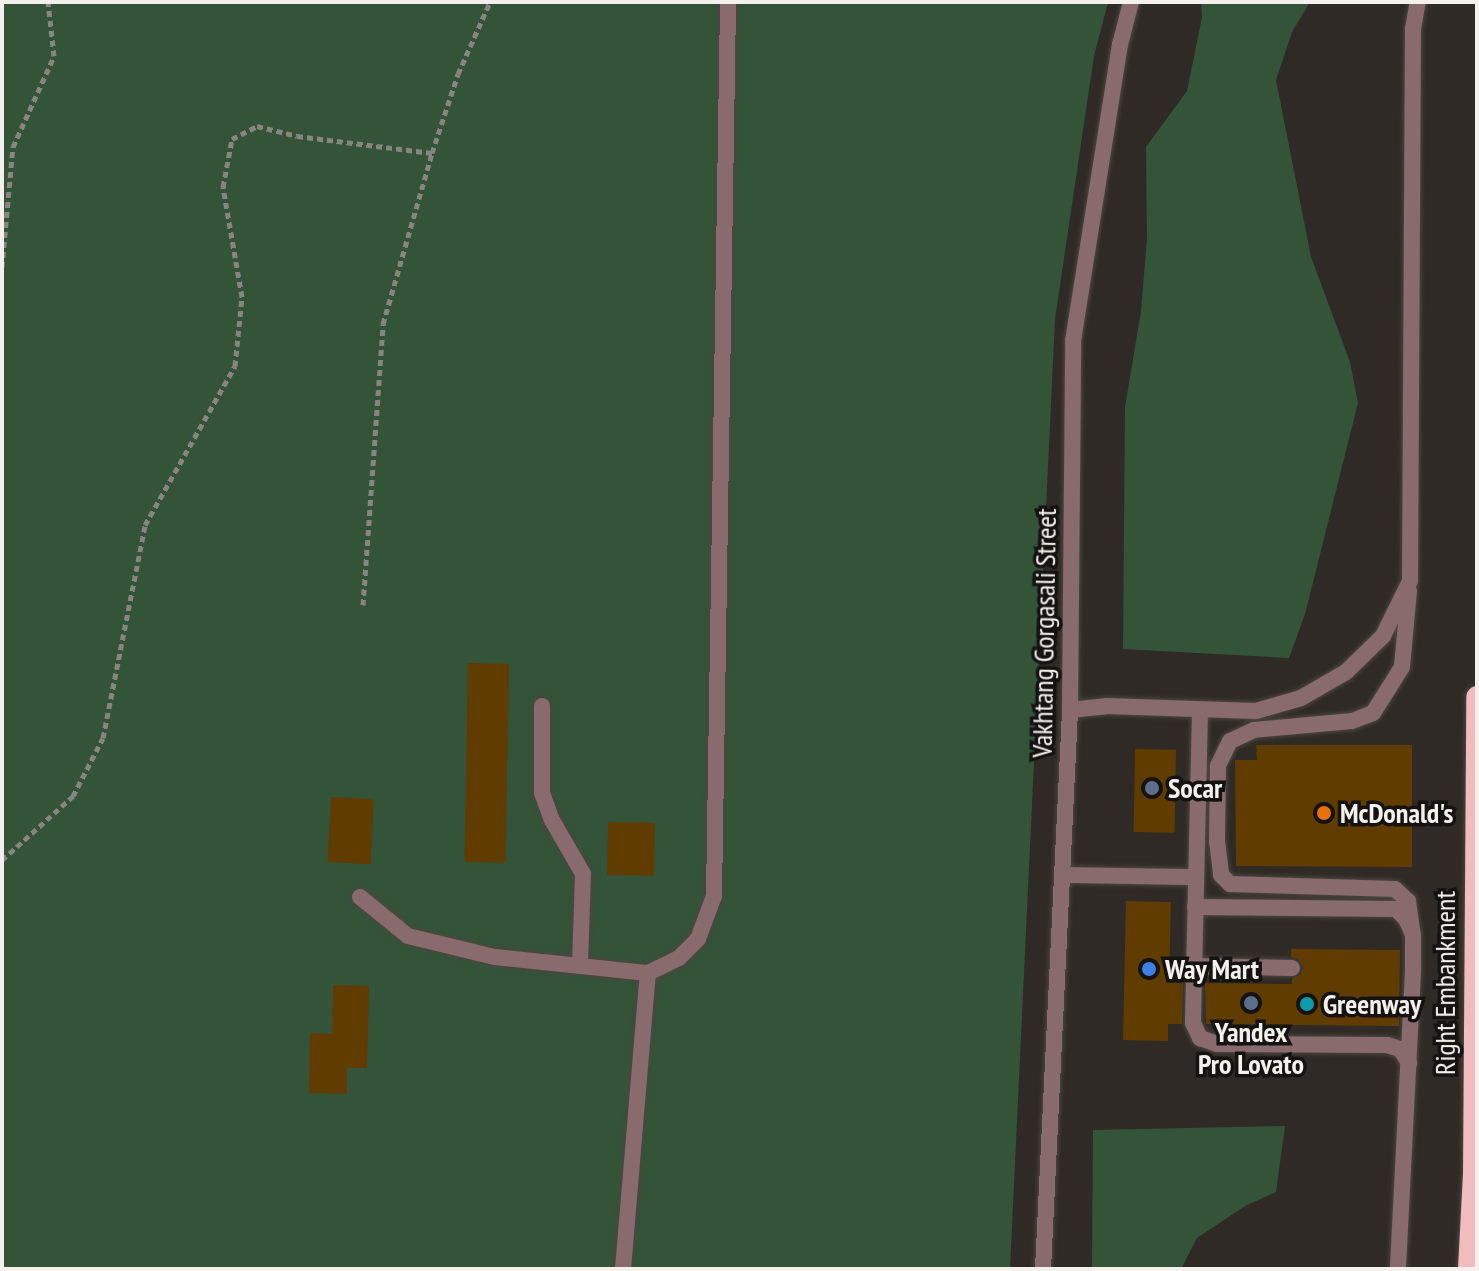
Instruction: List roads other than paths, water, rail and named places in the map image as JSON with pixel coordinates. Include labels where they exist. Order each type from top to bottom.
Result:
[{"type":"highway","name":"Right Embankment","points":[[1469,1269],[1474,1174],[1477,697]]},
{"type":"street","points":[[360,897],[408,936],[495,957],[648,973],[679,958],[698,939],[714,896],[728,2]]},
{"type":"street","name":"Vakhtang Gorgasali Street","points":[[1043,1269],[1065,875],[1070,710],[1073,341],[1120,45],[1131,2]]},
{"type":"street","points":[[1398,1269],[1409,1063],[1406,970],[1413,935],[1408,901],[1395,889],[1271,888],[1230,884],[1221,875],[1217,841],[1218,766],[1230,741],[1254,730],[1352,721],[1373,713],[1402,667],[1410,581],[1413,29],[1418,2]]},
{"type":"street","points":[[1070,710],[1106,706],[1256,711],[1301,698],[1346,672],[1383,636],[1410,581]]},
{"type":"street","points":[[542,706],[542,793],[552,820],[583,874],[580,966]]},
{"type":"street","points":[[1200,711],[1193,1023],[1200,1038],[1217,1044],[1387,1045],[1400,1049],[1409,1063]]},
{"type":"street","points":[[1065,875],[1195,877]]},
{"type":"street","points":[[1195,907],[1396,909],[1406,919],[1413,935]]},
{"type":"street","points":[[1194,966],[1292,968]]},
{"type":"street","points":[[623,1269],[648,973]]},
{"type":"place","name":"Socar","points":[[1152,788]]},
{"type":"place","name":"McDonald's","points":[[1324,813]]},
{"type":"place","name":"Way Mart","points":[[1149,969]]},
{"type":"place","name":"Yandex Pro Lovato","points":[[1251,1003]]},
{"type":"place","name":"Greenway","points":[[1307,1004]]}]
